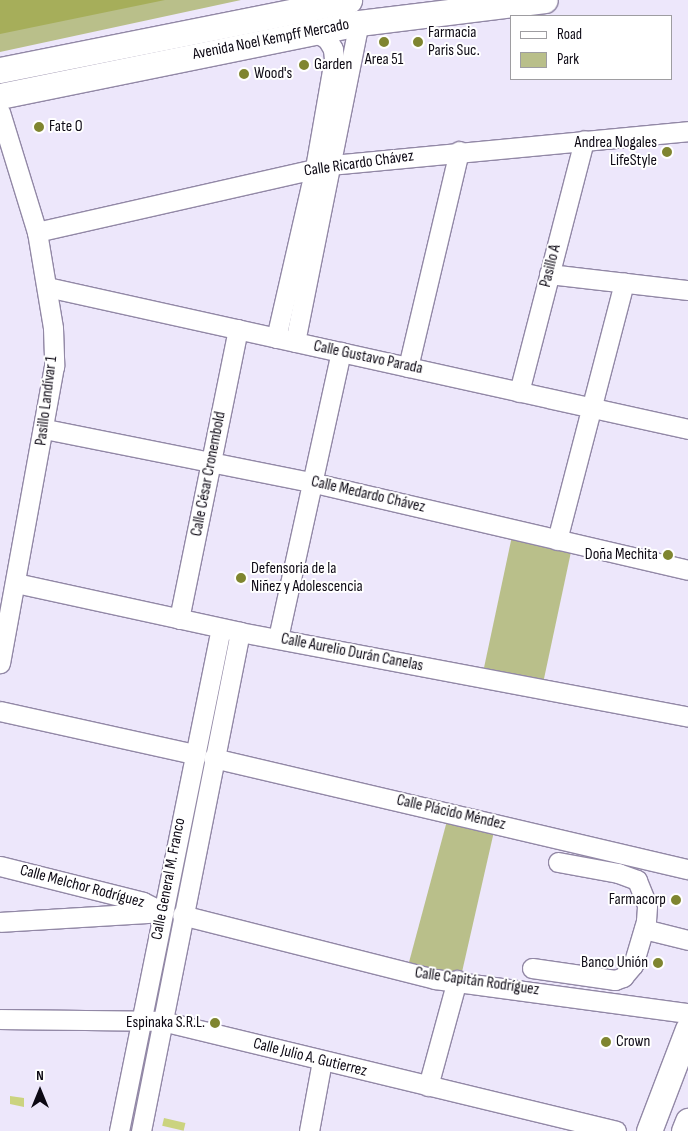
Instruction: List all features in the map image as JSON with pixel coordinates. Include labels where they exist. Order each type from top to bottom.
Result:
[{"type":"main road","name":"Avenida Noel Kempff Mercado","points":[[0,70],[349,0]]},
{"type":"main road","name":"Avenida Noel Kempff Mercado","points":[[0,96],[313,31],[359,23],[545,0]]},
{"type":"main road","points":[[90,52],[96,76]]},
{"type":"main road","points":[[649,1131],[688,1029]]},
{"type":"main road","points":[[684,1131],[688,1122]]},
{"type":"street","points":[[276,338],[323,166],[359,23]]},
{"type":"street","points":[[295,342],[323,166],[334,59],[333,49],[327,39],[313,31]]},
{"type":"street","name":"Pasillo Landívar 1","points":[[0,112],[37,232],[47,287],[54,366],[45,429],[16,583],[4,626],[0,663]]},
{"type":"street","name":"Calle Ricardo Chávez","points":[[37,232],[323,166],[459,151],[688,132]]},
{"type":"street","name":"Pasillo A","points":[[519,392],[584,140]]},
{"type":"street","points":[[408,367],[459,151]]},
{"type":"street","points":[[549,274],[688,290]]},
{"type":"street","points":[[557,540],[624,283]]},
{"type":"street","name":"Calle Gustavo Parada","points":[[47,287],[688,429]]},
{"type":"street","name":"Calle César Cronembold","points":[[179,619],[238,329]]},
{"type":"street","points":[[278,638],[310,482],[341,352]]},
{"type":"street","name":"Calle Medardo Chávez","points":[[45,429],[310,482],[688,570]]},
{"type":"street","name":"Calle Aurelio Durán Canelas","points":[[16,583],[240,632],[688,717]]},
{"type":"street","name":"Calle General M. Franco","points":[[141,1131],[162,1021],[172,914],[194,754],[221,628]]},
{"type":"street","name":"Calle General M. Franco","points":[[119,1131],[140,1020],[172,914],[213,758],[240,632]]},
{"type":"street","points":[[210,683],[228,686]]},
{"type":"street","points":[[0,711],[194,754]]},
{"type":"street","name":"Calle Plácido Méndez","points":[[213,758],[688,869]]},
{"type":"street","points":[[532,968],[616,980],[623,977],[634,965],[645,925],[647,906],[637,880],[618,873],[558,862]]},
{"type":"street","name":"Calle Melchor Rodríguez","points":[[0,866],[143,902],[172,914]]},
{"type":"street","name":"Calle Capitán Rodríguez","points":[[0,922],[172,914],[435,979],[457,980],[688,1013]]},
{"type":"street","points":[[645,925],[688,929]]},
{"type":"street","points":[[645,925],[688,940]]},
{"type":"street","points":[[428,1086],[457,980]]},
{"type":"street","name":"Calle Julio A. Gutierrez","points":[[0,1019],[162,1021],[616,1131]]},
{"type":"street","points":[[309,1131],[322,1061]]},
{"type":"green space","points":[[0,0],[241,0],[0,52]]},
{"type":"green space","points":[[512,536],[572,549],[543,686],[483,673]]},
{"type":"green space","points":[[448,817],[495,827],[462,972],[441,974],[408,966]]},
{"type":"shaded area","points":[[0,0],[165,0],[0,34]]},
{"type":"shaded area","points":[[10,1096],[24,1098],[24,1107],[10,1104]]},
{"type":"shaded area","points":[[164,1118],[185,1123],[184,1131],[162,1126]]},
{"type":"place","name":"Area 51","points":[[384,42]]},
{"type":"place","name":"Farmacia Paris Suc.","points":[[418,42]]},
{"type":"place","name":"Garden","points":[[304,65]]},
{"type":"place","name":"Wood's","points":[[244,74]]},
{"type":"place","name":"Fate O","points":[[39,127]]},
{"type":"place","name":"Andrea Nogales LifeStyle","points":[[667,152]]},
{"type":"place","name":"Doña Mechita","points":[[668,555]]},
{"type":"place","name":"Defensoria de la Niñez y Adolescencia","points":[[241,578]]},
{"type":"place","name":"Farmacorp","points":[[676,900]]},
{"type":"place","name":"Banco Unión","points":[[658,963]]},
{"type":"place","name":"Espinaka S.R.L.","points":[[215,1023]]},
{"type":"place","name":"Crown","points":[[606,1042]]}]
